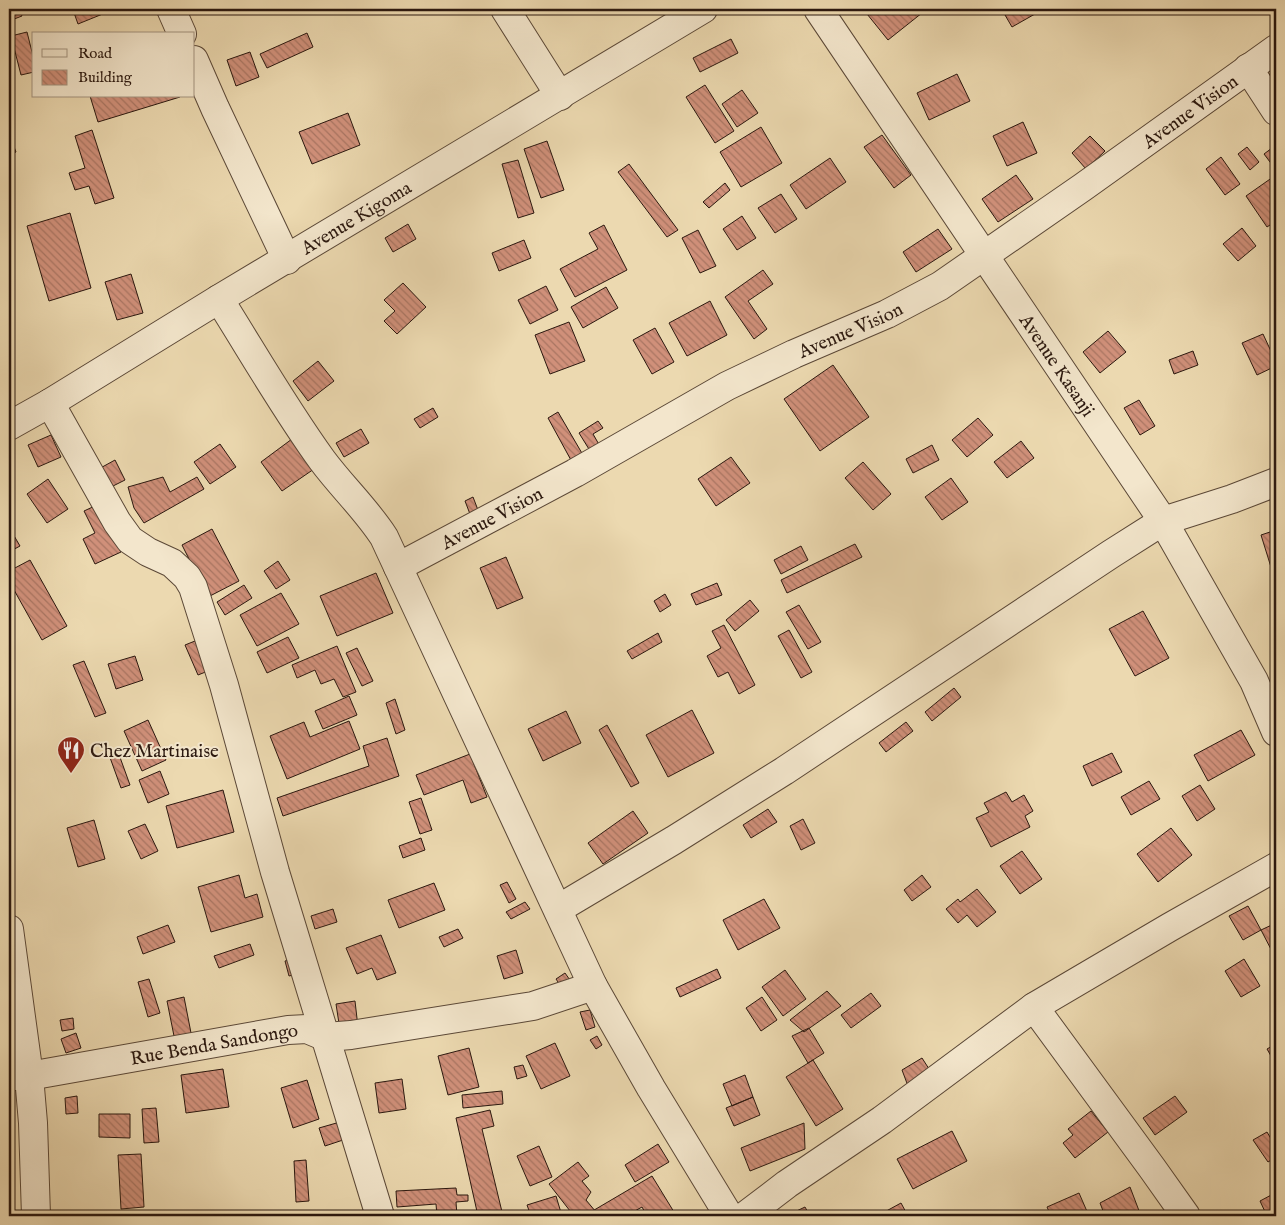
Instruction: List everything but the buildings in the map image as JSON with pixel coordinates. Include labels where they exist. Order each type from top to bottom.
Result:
[{"type":"street","points":[[171,9],[181,32]]},
{"type":"street","points":[[506,9],[560,96]]},
{"type":"street","name":"Avenue Kigoma","points":[[9,426],[704,9]]},
{"type":"street","name":"Avenue Kasanji","points":[[818,9],[1163,521],[1254,681],[1276,732]]},
{"type":"street","name":"Avenue Vision","points":[[398,567],[575,472],[727,386],[794,354],[887,314],[940,286],[1083,187],[1276,49]]},
{"type":"street","points":[[195,62],[287,260]]},
{"type":"street","points":[[1248,68],[1276,111]]},
{"type":"street","points":[[219,299],[321,459],[340,484],[372,518],[384,537],[593,986],[729,1216]]},
{"type":"street","points":[[50,403],[117,522],[130,540],[148,552],[172,563],[187,576],[193,587],[214,650],[278,882],[380,1216]]},
{"type":"street","points":[[558,908],[674,840],[784,771],[1110,554],[1163,521],[1232,499],[1276,482]]},
{"type":"street","points":[[745,1216],[882,1120],[1034,1007],[1170,926],[1276,867]]},
{"type":"street","points":[[9,929],[19,1076],[33,1123],[36,1216]]},
{"type":"street","name":"Rue Benda Sandongo","points":[[19,1076],[288,1030],[307,1029],[326,1037],[338,1037],[387,1030],[533,1006],[593,986]]},
{"type":"street","points":[[1034,1007],[1186,1216]]},
{"type":"place","name":"Chez Martinaise","points":[[71,774]]}]
